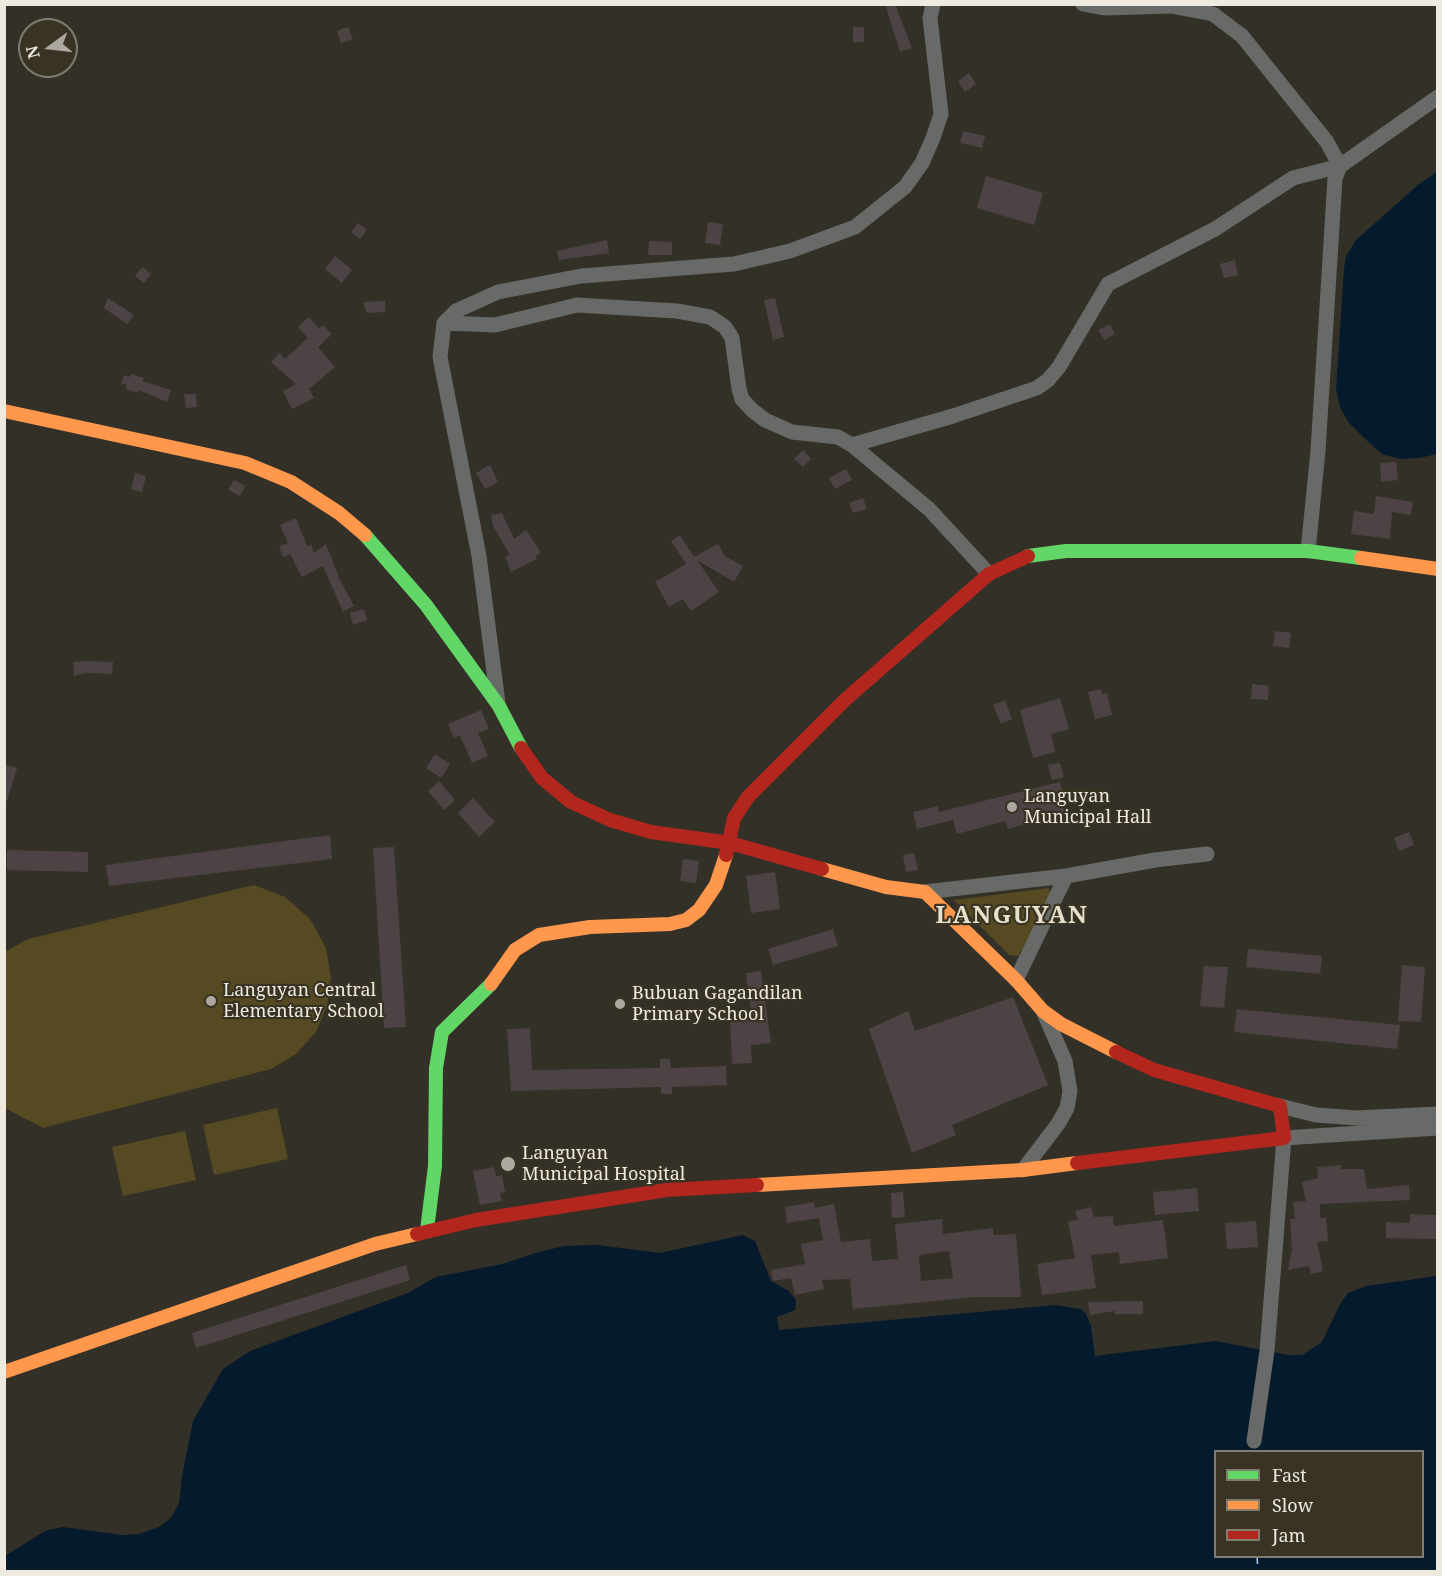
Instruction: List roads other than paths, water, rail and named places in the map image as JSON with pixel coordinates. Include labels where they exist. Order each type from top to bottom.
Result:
[{"type":"street","points":[[499,706],[479,556],[440,357],[444,323],[456,311],[507,290],[581,276],[734,264],[790,251],[855,227],[906,187],[922,163],[933,138],[941,114],[930,18],[933,4]]},
{"type":"street","points":[[1083,4],[1104,8],[1172,6],[1213,14],[1242,36],[1327,142],[1340,166]]},
{"type":"street","points":[[852,445],[953,416],[1037,388],[1048,380],[1059,367],[1108,284],[1215,229],[1293,178],[1340,166],[1437,97]]},
{"type":"street","points":[[1308,551],[1318,451],[1335,178],[1340,166]]},
{"type":"street","points":[[444,323],[495,325],[578,304],[677,311],[710,317],[724,327],[732,338],[739,389],[742,399],[752,410],[792,432],[838,437],[852,445],[929,509],[989,574]]},
{"type":"street","points":[[4,411],[246,463],[291,482],[339,513],[365,535],[426,605],[499,706],[528,761],[542,778],[571,802],[610,820],[643,830],[730,843],[886,887],[925,892],[1066,876],[1155,860],[1207,854]]},
{"type":"street","points":[[427,1230],[435,1166],[436,1068],[442,1032],[460,1012],[493,983],[515,950],[539,935],[579,928],[655,926],[686,920],[709,899],[717,885],[737,813],[761,783],[846,699],[989,574],[1018,560],[1045,552],[1308,551],[1437,569]]},
{"type":"street","points":[[1016,980],[1066,876]]},
{"type":"street","points":[[925,892],[1016,980],[1043,1011],[1088,1040],[1154,1070],[1357,1126],[1437,1128]]},
{"type":"street","points":[[1023,1170],[1058,1124],[1067,1108],[1070,1091],[1065,1061],[1043,1011]]},
{"type":"street","points":[[1254,1441],[1267,1351],[1284,1138],[1280,1106]]},
{"type":"street","points":[[4,1372],[293,1270],[427,1230],[594,1200],[676,1189],[1023,1170],[1284,1138],[1437,1114]]},
{"type":"water","points":[[1437,172],[1437,454],[1400,459],[1382,454],[1349,423],[1340,407],[1336,389],[1344,269],[1346,256],[1356,240],[1419,184]]},
{"type":"water","points":[[743,1235],[755,1241],[771,1281],[789,1291],[796,1300],[795,1310],[777,1317],[779,1330],[1056,1305],[1080,1309],[1086,1314],[1091,1326],[1095,1356],[1216,1341],[1288,1355],[1302,1355],[1322,1342],[1340,1304],[1348,1293],[1366,1286],[1437,1276],[1437,1571],[5,1572],[5,1556],[45,1531],[63,1527],[122,1535],[139,1534],[159,1527],[171,1518],[179,1503],[193,1421],[223,1369],[250,1351],[408,1293],[436,1277],[502,1264],[564,1246],[598,1245],[660,1253]]},
{"type":"place","name":"Languyan Municipal Hall","points":[[1012,807]]},
{"type":"place","name":"Languyan Central Elementary School","points":[[211,1001]]},
{"type":"place","name":"Bubuan Gagandilan Primary School","points":[[620,1004]]},
{"type":"place","name":"Languyan Municipal Hospital","points":[[508,1164]]},
{"type":"district","name":"LANGUYAN","points":[[1012,916]]}]
